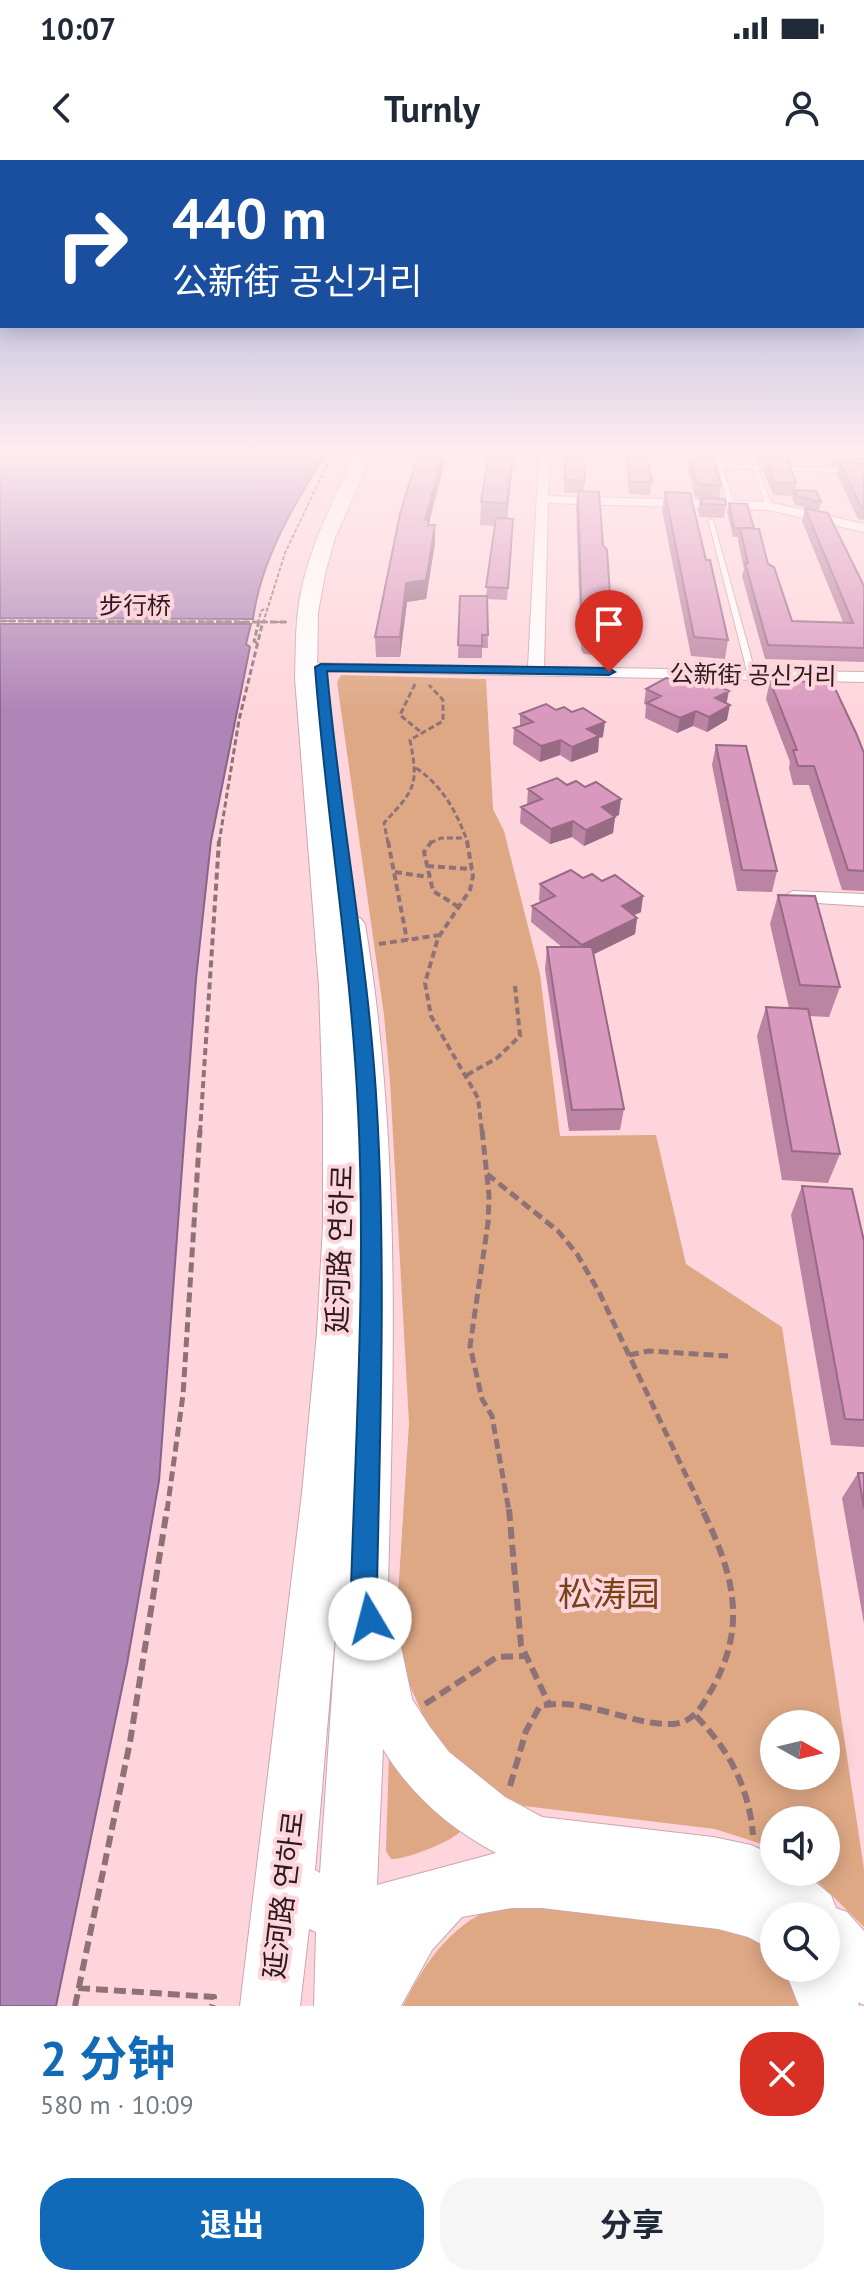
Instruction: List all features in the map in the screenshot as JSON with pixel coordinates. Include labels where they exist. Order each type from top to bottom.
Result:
[{"type":"main road","name":"延河路 연하로","points":[[270,2006],[286,1885],[337,1334],[341,1225],[338,1030],[311,590],[326,540]]},
{"type":"main road","name":"延河路 연하로","points":[[335,540],[314,668],[357,970],[368,1110],[371,1291],[364,1588],[345,1916],[344,2006]]},
{"type":"main road","points":[[364,1588],[388,1709],[430,1771],[474,1809],[509,1832],[537,1844],[713,1865],[751,1873],[794,1902]]},
{"type":"main road","points":[[286,1885],[345,1916],[385,1913],[445,1894],[512,1879],[542,1879],[728,1902],[760,1912]]},
{"type":"main road","points":[[370,2006],[393,1957],[411,1929],[445,1894]]},
{"type":"main road","points":[[840,1948],[864,1975]]},
{"type":"main road","points":[[820,1982],[829,2006]]},
{"type":"street","points":[[536,670],[541,540]]},
{"type":"street","name":"公新街 공신거리","points":[[314,668],[864,677]]},
{"type":"street","points":[[793,897],[864,900]]},
{"type":"lane","points":[[715,540],[752,675]]},
{"type":"path","points":[[75,2006],[130,1742],[183,1395],[217,855],[236,736],[268,606],[292,540]]},
{"type":"path","points":[[259,644],[254,641],[258,622],[261,611],[268,606]]},
{"type":"path","name":"步行桥","points":[[0,621],[271,622]]},
{"type":"path","points":[[407,940],[384,823],[405,800],[417,777],[409,744],[413,737],[422,733],[440,725],[446,708],[441,693],[418,681],[407,696],[400,715],[422,733]]},
{"type":"path","points":[[416,768],[445,793],[464,838],[472,869],[471,888],[440,935],[425,984],[429,1007],[442,1038],[467,1075],[478,1098],[486,1173],[487,1241],[470,1346],[482,1399],[492,1416],[509,1509],[524,1656],[549,1704]]},
{"type":"path","points":[[458,907],[437,895],[428,877],[425,848],[434,838],[464,838]]},
{"type":"path","points":[[427,866],[472,869]]},
{"type":"path","points":[[393,872],[428,877]]},
{"type":"path","points":[[371,945],[440,935]]},
{"type":"path","points":[[467,1075],[497,1058],[520,1036],[515,986]]},
{"type":"path","points":[[486,1173],[558,1231],[589,1273],[718,1542],[733,1587],[736,1626],[726,1665],[696,1715],[685,1723],[668,1724],[549,1704],[539,1707],[529,1725],[509,1791]]},
{"type":"path","points":[[629,1355],[649,1351],[728,1356]]},
{"type":"path","points":[[413,1712],[497,1657],[524,1656]]},
{"type":"path","points":[[696,1715],[719,1738],[733,1763],[750,1813],[753,1849]]},
{"type":"path","points":[[78,1988],[214,1997],[212,2006]]},
{"type":"green space","name":"松涛园","points":[[341,675],[486,679],[493,809],[504,831],[540,974],[560,1136],[656,1135],[686,1264],[782,1327],[840,1710],[760,1710],[760,1790],[840,1790],[840,1710],[864,1869],[864,1927],[822,1886],[840,1886],[840,1806],[760,1806],[760,1843],[715,1829],[524,1806],[501,1795],[449,1753],[425,1720],[403,1670],[396,1627],[409,1423],[384,1015],[337,682]]},
{"type":"green space","points":[[389,1753],[463,1829],[458,1834],[429,1849],[391,1859],[386,1851]]},
{"type":"green space","points":[[504,1904],[708,1918],[758,1938],[760,1982],[797,1982],[810,2006],[403,2006],[421,1973],[443,1944],[470,1920]]},
{"type":"shaded area","points":[[0,540],[278,540],[263,575],[253,619],[0,618]]},
{"type":"shaded area","points":[[0,624],[251,624],[246,644],[250,647],[211,841],[196,979],[159,1481],[127,1664],[56,2006],[0,2006]]},
{"type":"building","points":[[395,540],[433,540],[426,580],[406,583],[400,637],[375,637]]},
{"type":"building","points":[[493,540],[511,540],[508,588],[486,587]]},
{"type":"building","points":[[579,540],[603,540],[607,550],[613,639],[586,637],[582,633]]},
{"type":"building","points":[[675,540],[701,540],[706,560],[710,560],[728,640],[694,637]]},
{"type":"building","points":[[743,540],[762,540],[768,564],[774,567],[792,621],[853,623],[818,540],[841,540],[864,586],[864,648],[768,645],[745,563],[748,563]]},
{"type":"building","points":[[460,596],[487,596],[488,635],[482,635],[482,646],[458,645]]},
{"type":"building","points":[[666,678],[693,684],[702,679],[729,691],[715,698],[730,705],[709,717],[696,711],[680,718],[647,703],[661,696],[646,689]]},
{"type":"building","points":[[770,681],[832,682],[864,753],[864,871],[848,870],[814,766],[798,766],[793,750],[797,750]]},
{"type":"building","points":[[546,704],[556,710],[564,707],[572,712],[583,708],[605,722],[587,729],[599,736],[572,747],[561,740],[541,746],[514,728],[533,722],[520,714]]},
{"type":"building","points":[[716,745],[746,746],[777,871],[742,870]]},
{"type":"building","points":[[557,778],[567,785],[576,781],[585,787],[596,782],[621,799],[602,807],[615,817],[586,830],[573,821],[551,829],[521,807],[542,799],[528,789]]},
{"type":"building","points":[[571,870],[583,878],[592,874],[602,881],[615,875],[643,896],[622,906],[637,918],[582,945],[532,906],[555,896],[540,884]]},
{"type":"building","points":[[778,895],[815,896],[840,987],[800,985]]},
{"type":"building","points":[[547,947],[592,947],[624,1109],[572,1110]]},
{"type":"building","points":[[766,1007],[808,1009],[840,1154],[792,1151]]},
{"type":"building","points":[[802,1186],[852,1189],[864,1241],[864,1420],[845,1419]]},
{"type":"building","points":[[858,1473],[864,1473],[864,1508]]},
{"type":"route","points":[[370,1619],[364,1588],[371,1291],[368,1110],[357,970],[328,752],[321,667],[609,672]]}]
